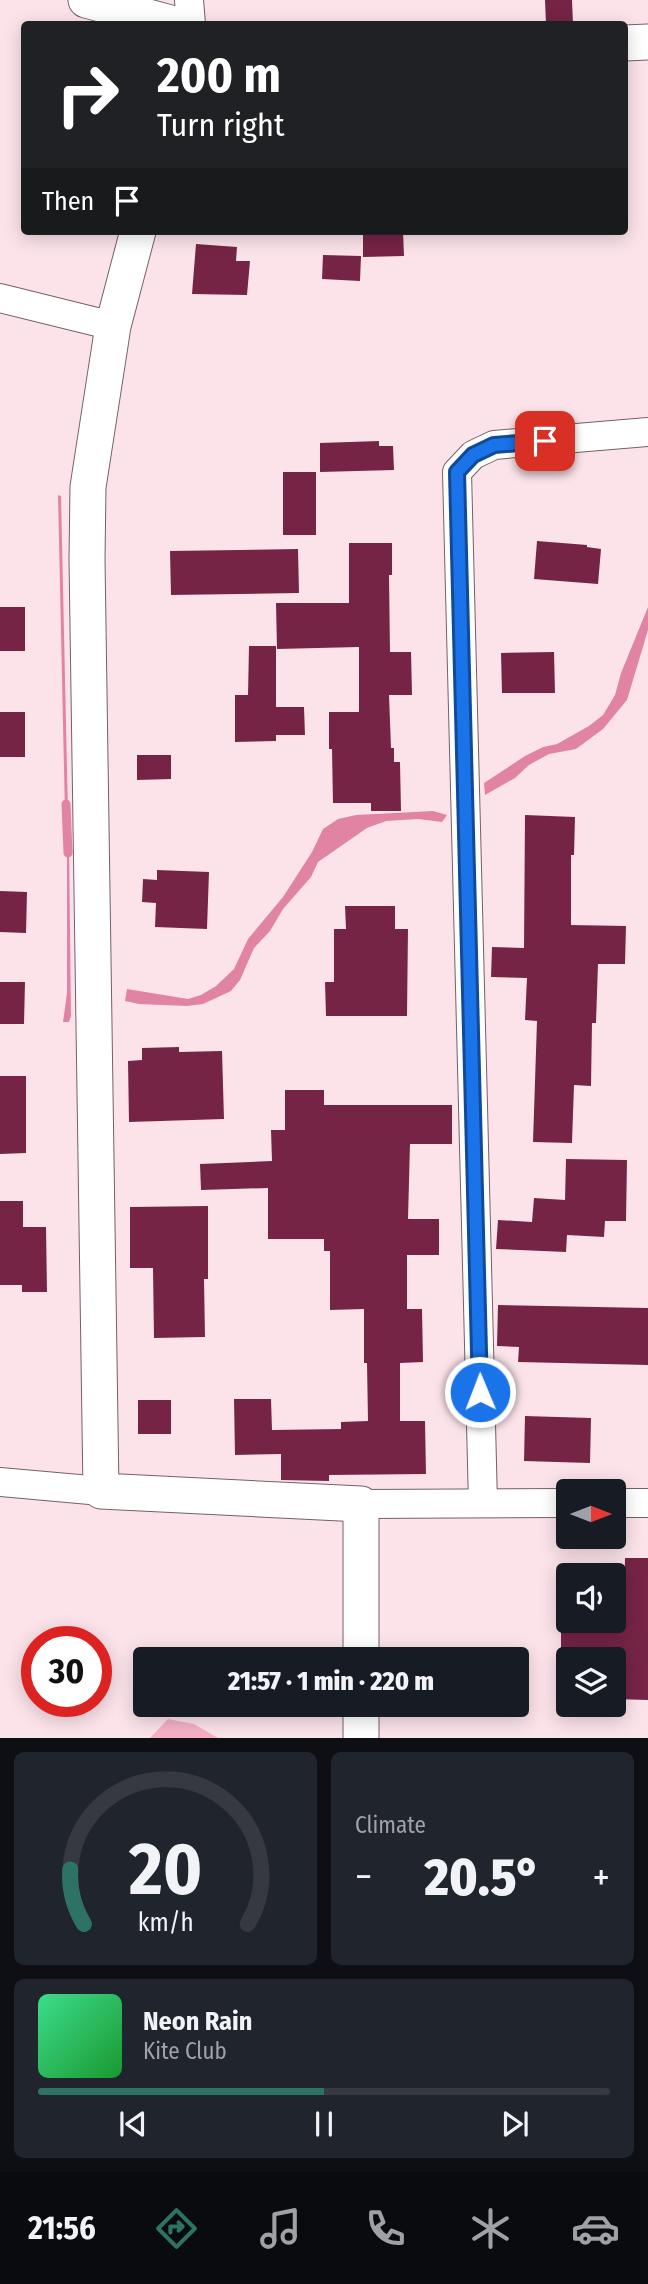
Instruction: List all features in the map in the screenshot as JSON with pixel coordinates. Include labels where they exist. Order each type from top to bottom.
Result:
[{"type":"street","points":[[86,0],[163,21]]},
{"type":"street","points":[[189,0],[191,21]]},
{"type":"street","points":[[628,43],[648,42]]},
{"type":"street","points":[[101,1491],[88,487],[113,326],[137,235]]},
{"type":"street","points":[[0,298],[113,326]]},
{"type":"street","points":[[483,1503],[457,472],[473,455],[494,445],[648,432]]},
{"type":"street","points":[[0,1482],[101,1491],[361,1504],[556,1503]]},
{"type":"street","points":[[626,1503],[648,1503]]},
{"type":"street","points":[[361,1504],[361,1647]]},
{"type":"street","points":[[361,1717],[361,1738]]},
{"type":"shaded area","points":[[58,495],[61,496],[68,814],[65,814]]},
{"type":"shaded area","points":[[648,607],[648,630],[627,700],[603,729],[576,749],[549,754],[529,765],[515,778],[485,795],[484,783],[525,756],[543,747],[557,744],[603,715],[615,695],[621,673]]},
{"type":"shaded area","points":[[433,811],[447,815],[442,822],[418,819],[386,821],[367,828],[318,862],[311,877],[254,948],[240,980],[231,991],[203,1004],[187,1006],[125,1001],[127,989],[188,999],[216,986],[234,969],[248,939],[283,897],[312,852],[323,829],[338,819],[356,815]]},
{"type":"shaded area","points":[[67,843],[71,1016],[69,1022],[63,1022],[67,993]]},
{"type":"shaded area","points":[[168,1719],[194,1724],[218,1738],[150,1738]]},
{"type":"building","points":[[545,0],[572,0],[573,21],[546,21]]},
{"type":"building","points":[[363,235],[403,235],[404,256],[363,257]]},
{"type":"building","points":[[196,244],[237,247],[236,261],[250,261],[247,295],[192,294]]},
{"type":"building","points":[[323,255],[361,256],[360,281],[322,279]]},
{"type":"building","points":[[379,441],[379,446],[393,446],[394,470],[320,472],[320,443]]},
{"type":"building","points":[[283,472],[316,472],[316,535],[283,535]]},
{"type":"building","points":[[537,541],[587,545],[601,549],[598,584],[534,579]]},
{"type":"building","points":[[349,543],[392,543],[392,575],[389,575],[390,652],[411,652],[412,695],[389,695],[391,748],[394,748],[394,762],[400,762],[401,811],[371,811],[371,803],[333,803],[329,712],[359,712],[359,647],[277,649],[276,603],[349,603]]},
{"type":"building","points":[[298,549],[299,593],[171,595],[170,551]]},
{"type":"building","points":[[0,607],[25,607],[25,651],[0,651]]},
{"type":"building","points":[[249,646],[276,646],[276,707],[304,707],[305,735],[276,735],[276,741],[235,742],[235,695],[248,695]]},
{"type":"building","points":[[554,652],[555,693],[502,693],[501,653]]},
{"type":"building","points":[[0,712],[25,712],[25,757],[0,757]]},
{"type":"building","points":[[137,755],[171,755],[171,779],[137,780]]},
{"type":"building","points":[[525,815],[575,817],[574,855],[571,855],[571,925],[626,926],[625,964],[598,964],[596,1023],[592,1023],[591,1086],[574,1085],[572,1143],[533,1142],[537,1021],[525,1020],[527,978],[491,977],[492,947],[524,948]]},
{"type":"building","points":[[157,870],[209,872],[207,929],[155,927],[156,903],[142,902],[143,879],[157,880]]},
{"type":"building","points":[[0,891],[27,892],[26,933],[0,932]]},
{"type":"building","points":[[345,906],[395,906],[395,929],[408,929],[407,1016],[326,1016],[325,982],[334,982],[334,929],[346,929]]},
{"type":"building","points":[[0,982],[25,982],[24,1024],[0,1024]]},
{"type":"building","points":[[179,1047],[179,1052],[222,1051],[224,1119],[129,1122],[128,1061],[142,1060],[142,1048]]},
{"type":"building","points":[[0,1076],[26,1076],[26,1153],[0,1154]]},
{"type":"building","points":[[285,1090],[324,1090],[324,1105],[452,1105],[452,1144],[410,1144],[408,1219],[439,1219],[439,1255],[407,1255],[407,1309],[422,1309],[423,1362],[400,1363],[400,1421],[425,1421],[426,1474],[329,1475],[329,1481],[281,1480],[281,1454],[235,1455],[234,1399],[271,1399],[272,1430],[341,1429],[341,1422],[368,1421],[364,1309],[330,1310],[330,1251],[324,1251],[324,1239],[268,1239],[268,1188],[201,1190],[200,1164],[272,1161],[271,1130],[285,1130]]},
{"type":"building","points":[[566,1159],[627,1160],[626,1221],[605,1221],[604,1237],[567,1235],[566,1252],[496,1249],[498,1220],[532,1222],[534,1198],[565,1200]]},
{"type":"building","points":[[0,1201],[23,1201],[23,1227],[46,1227],[47,1292],[22,1292],[22,1285],[0,1285]]},
{"type":"building","points":[[208,1206],[208,1279],[204,1279],[205,1337],[154,1338],[153,1268],[130,1268],[130,1207]]},
{"type":"building","points":[[498,1305],[648,1308],[648,1365],[518,1362],[519,1347],[497,1346]]},
{"type":"building","points":[[138,1400],[171,1400],[171,1434],[138,1434]]},
{"type":"building","points":[[525,1416],[591,1418],[590,1463],[524,1461]]},
{"type":"building","points":[[625,1558],[648,1558],[648,1700],[626,1699],[626,1647],[561,1647],[561,1633],[626,1633]]},
{"type":"waterway","points":[[66,804],[68,853]]},
{"type":"route","points":[[480,1392],[457,472],[473,455],[494,445],[545,441]]}]
